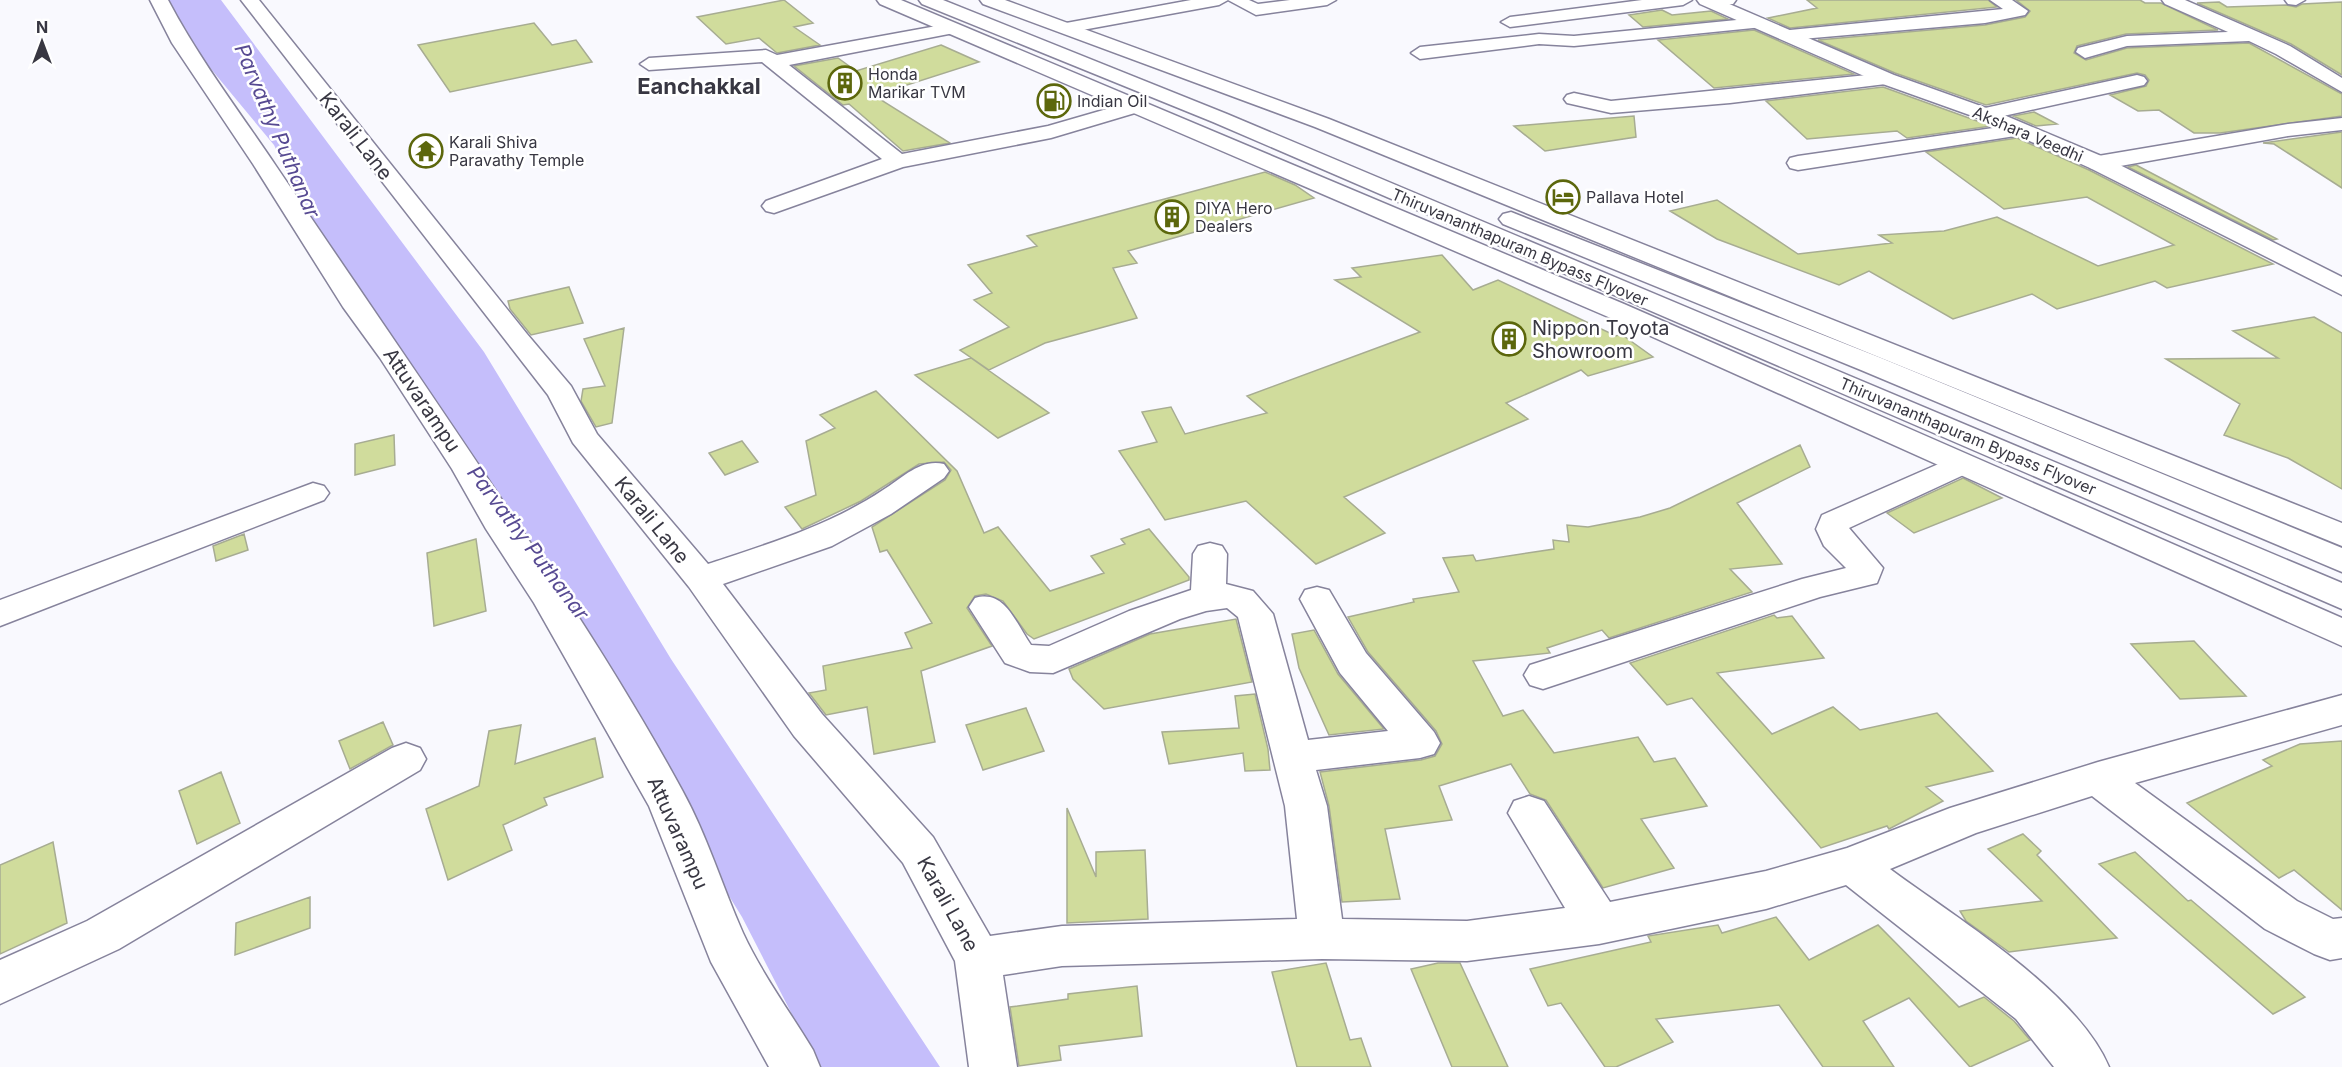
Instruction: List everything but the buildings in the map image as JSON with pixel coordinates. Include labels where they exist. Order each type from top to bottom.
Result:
[{"type":"main road","name":"Attuvarampu","points":[[159,0],[181,43],[468,469],[502,529],[548,597],[668,802],[727,948],[796,1067]]},
{"type":"main road","name":"Karali Lane","points":[[250,0],[517,340],[561,392],[584,436],[701,579],[808,725],[918,850],[978,958],[993,1067]]},
{"type":"main road","points":[[886,0],[1615,310],[1959,465],[2342,633]]},
{"type":"main road","name":"Thiruvananthapuram Bypass Flyover","points":[[928,0],[1231,122],[2342,597]]},
{"type":"main road","name":"Thiruvananthapuram Bypass Flyover","points":[[963,0],[1860,359],[2342,561]]},
{"type":"main road","points":[[989,0],[1333,127],[2342,535]]},
{"type":"main road","points":[[1066,28],[1219,0]]},
{"type":"main road","points":[[1236,0],[1256,10],[1327,0]]},
{"type":"main road","points":[[1495,24],[1683,0]]},
{"type":"main road","points":[[1790,35],[1985,18],[2019,11],[1999,0]]},
{"type":"main road","points":[[2171,0],[2283,50],[2342,86]]},
{"type":"main road","name":"Akshara Veedhi","points":[[1716,1],[1757,23],[1790,35],[1887,79],[1985,114],[2098,163],[2342,287]]},
{"type":"main road","points":[[1420,53],[1539,39],[1574,41],[1757,23]]},
{"type":"main road","points":[[772,62],[953,28]]},
{"type":"main road","points":[[2085,52],[2127,41],[2255,37]]},
{"type":"main road","points":[[649,64],[766,56],[898,162]]},
{"type":"main road","points":[[1574,99],[1611,107],[1730,97],[1887,79]]},
{"type":"main road","points":[[1985,114],[2137,81]]},
{"type":"main road","points":[[774,206],[898,162],[1051,132],[1138,106]]},
{"type":"main road","points":[[2098,163],[2288,130],[2342,124]]},
{"type":"main road","points":[[1798,163],[2021,130]]},
{"type":"main road","points":[[1543,675],[1814,587],[1865,575],[1866,568],[1836,538],[1832,529],[1834,522],[1959,465]]},
{"type":"main road","points":[[701,579],[820,538],[880,507],[933,471]]},
{"type":"main road","points":[[0,614],[313,493]]},
{"type":"main road","points":[[1208,598],[1210,554]]},
{"type":"main road","points":[[987,607],[1018,654],[1030,658],[1053,660],[1190,601],[1230,596],[1247,604],[1255,614],[1306,806],[1322,939]]},
{"type":"main road","points":[[1293,756],[1420,743],[1353,663],[1317,599]]},
{"type":"main road","points":[[978,958],[1062,946],[1322,939],[1467,940],[1599,924],[1766,890],[1852,865],[1965,820],[2098,778],[2342,710]]},
{"type":"main road","points":[[0,983],[103,935],[406,759]]},
{"type":"main road","points":[[2098,778],[2281,915],[2330,940],[2342,938]]},
{"type":"main road","points":[[1530,813],[1599,924]]},
{"type":"main road","points":[[1852,865],[2033,1002],[2085,1067]]},
{"type":"water","name":"Parvathy Puthanar","points":[[168,0],[221,0],[484,352],[671,659],[940,1067],[819,1067],[742,917],[558,618],[351,306],[274,145],[206,63]]},
{"type":"place","name":"Honda Marikar TVM","points":[[845,83]]},
{"type":"place","name":"Indian Oil","points":[[1054,101]]},
{"type":"place","name":"Karali Shiva Paravathy Temple","points":[[426,151]]},
{"type":"place","name":"Pallava Hotel","points":[[1563,197]]},
{"type":"place","name":"DIYA Hero Dealers","points":[[1172,217]]},
{"type":"place","name":"Nippon Toyota Showroom","points":[[1509,339]]},
{"type":"district","name":"Eanchakkal","points":[[699,86]]}]
